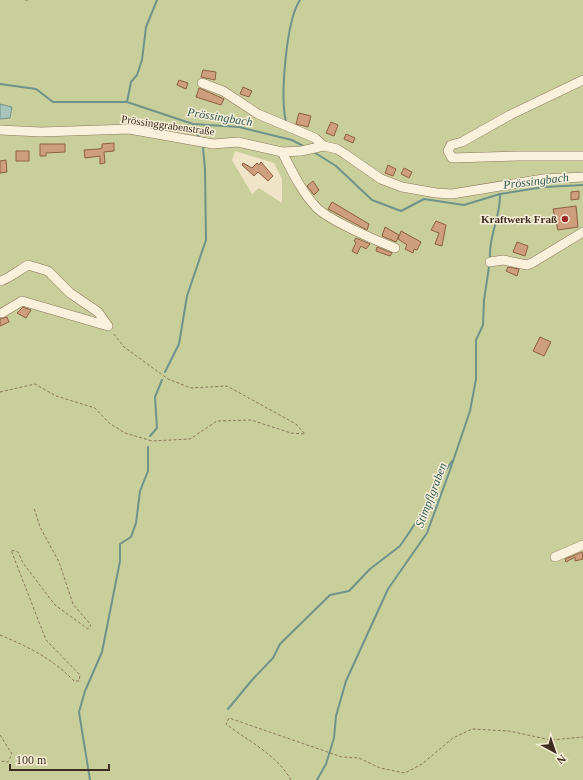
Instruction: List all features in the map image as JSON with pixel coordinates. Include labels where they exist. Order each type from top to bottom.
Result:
[{"type":"street","points":[[583,80],[510,115],[462,142],[451,144],[448,151],[452,158],[583,156]]},
{"type":"street","points":[[202,83],[223,91],[258,114],[315,138],[324,146],[337,149],[381,179],[402,187],[436,193],[452,194],[543,179],[583,177]]},
{"type":"street","name":"Prössinggrabenstraße","points":[[0,130],[41,132],[129,129],[213,144],[238,142],[282,152],[309,150],[324,146]]},
{"type":"street","points":[[282,152],[295,178],[321,212],[375,240],[395,248]]},
{"type":"street","points":[[490,262],[503,260],[527,265],[583,232]]},
{"type":"street","points":[[0,281],[4,281],[16,271],[28,265],[48,271],[70,293],[98,312],[108,326]]},
{"type":"street","points":[[2,313],[22,301],[108,326]]},
{"type":"street","points":[[555,557],[583,546]]},
{"type":"path","points":[[25,0],[30,0]]},
{"type":"path","points":[[0,392],[35,384],[56,396],[95,408],[109,423],[125,433],[152,441],[190,439],[217,421],[251,420],[291,433],[305,434],[296,424],[227,386],[191,388],[168,379],[124,347],[108,326]]},
{"type":"path","points":[[0,635],[39,653],[58,666],[74,681],[78,681],[80,675],[46,640],[23,578],[12,556],[11,550],[18,552],[23,563],[55,605],[88,629],[91,625],[73,604],[59,562],[40,526],[34,508]]},
{"type":"path","points":[[291,780],[288,774],[261,746],[242,736],[226,724],[228,718],[342,757],[359,758],[380,768],[405,773],[422,764],[453,738],[472,729],[509,732],[551,740],[583,736]]},
{"type":"path","points":[[0,735],[12,754],[8,762],[0,761]]},
{"type":"green space","points":[[0,0],[583,0],[583,780],[0,780],[0,119],[10,118],[12,108],[0,104]],"holes":[[[235,151],[274,163],[282,179],[282,203],[259,188],[252,194],[232,160]]]},
{"type":"water","points":[[0,104],[12,107],[10,118],[0,119]]},
{"type":"building","points":[[203,70],[216,72],[215,80],[201,77]]},
{"type":"building","points":[[179,80],[188,83],[186,89],[177,85]]},
{"type":"building","points":[[243,87],[252,91],[249,97],[240,94]]},
{"type":"building","points":[[199,88],[224,99],[221,105],[196,97]]},
{"type":"building","points":[[299,113],[311,116],[308,127],[296,124]]},
{"type":"building","points":[[331,122],[338,125],[334,136],[326,133]]},
{"type":"building","points":[[346,134],[355,138],[353,143],[344,139]]},
{"type":"building","points":[[114,143],[114,151],[104,152],[105,163],[100,164],[100,156],[85,158],[84,150],[99,149],[102,148],[102,144]]},
{"type":"building","points":[[40,144],[65,144],[65,152],[46,153],[46,156],[40,156]]},
{"type":"building","points":[[16,151],[29,151],[29,161],[16,161]]},
{"type":"building","points":[[6,160],[7,172],[0,173],[0,161]]},
{"type":"building","points":[[261,162],[273,176],[268,181],[258,172],[254,176],[242,165],[243,163],[252,168],[257,163],[259,165]]},
{"type":"building","points":[[388,165],[396,169],[393,176],[385,173]]},
{"type":"building","points":[[404,168],[412,172],[409,178],[401,174]]},
{"type":"building","points":[[313,181],[319,190],[314,195],[307,186]]},
{"type":"building","points":[[579,191],[579,199],[571,200],[571,192]]},
{"type":"building","points":[[332,202],[369,224],[367,230],[328,209]]},
{"type":"building","name":"Kraftwerk Fraß","points":[[576,206],[578,227],[558,230],[553,209]]},
{"type":"building","points":[[436,221],[446,225],[442,246],[435,244],[439,233],[431,230]]},
{"type":"building","points":[[385,227],[399,235],[396,242],[382,236]]},
{"type":"building","points":[[401,231],[421,242],[417,250],[414,249],[413,253],[405,249],[407,245],[398,239]]},
{"type":"building","points":[[356,238],[370,244],[366,249],[361,246],[357,254],[352,251],[356,243],[354,241]]},
{"type":"building","points":[[517,242],[528,246],[525,256],[513,252]]},
{"type":"building","points":[[377,247],[392,253],[390,256],[376,251]]},
{"type":"building","points":[[508,267],[519,269],[517,276],[506,271]]},
{"type":"building","points":[[23,307],[31,310],[26,318],[17,313]]},
{"type":"building","points":[[7,317],[9,322],[0,326],[0,319]]},
{"type":"building","points":[[540,337],[551,342],[544,356],[533,351]]},
{"type":"building","points":[[582,552],[583,559],[575,561],[575,557],[566,562],[565,559]]},
{"type":"waterway","points":[[127,102],[131,82],[137,75],[142,60],[146,27],[157,0]]},
{"type":"waterway","points":[[286,122],[284,110],[284,78],[288,41],[295,10],[300,0]]},
{"type":"waterway","name":"Prössingbach","points":[[0,84],[36,89],[53,102],[127,102],[193,124],[239,127],[292,140],[305,147]]},
{"type":"waterway","points":[[193,124],[199,138]]},
{"type":"waterway","points":[[165,372],[179,344],[187,296],[206,240],[205,169],[203,148]]},
{"type":"waterway","name":"Prössingbach","points":[[312,151],[336,166],[372,200],[401,211],[424,199],[464,205],[500,194],[544,187],[583,185]]},
{"type":"waterway","name":"Stimpflgraben","points":[[490,259],[491,243],[499,210],[500,194]]},
{"type":"waterway","name":"Stimpflgraben","points":[[317,780],[326,764],[334,738],[336,716],[346,681],[388,589],[427,533],[470,411],[476,379],[476,340],[483,325],[484,300],[489,267]]},
{"type":"waterway","points":[[150,436],[157,428],[155,397],[162,380]]},
{"type":"waterway","points":[[90,780],[79,712],[85,691],[102,652],[120,561],[120,544],[131,537],[136,523],[140,491],[148,471],[148,447]]},
{"type":"waterway","points":[[228,709],[273,658],[280,644],[330,595],[349,591],[370,569],[400,546],[427,506],[435,486],[452,461]]},
{"type":"place","name":"Kraftwerk Fraß","points":[[565,219]]}]
